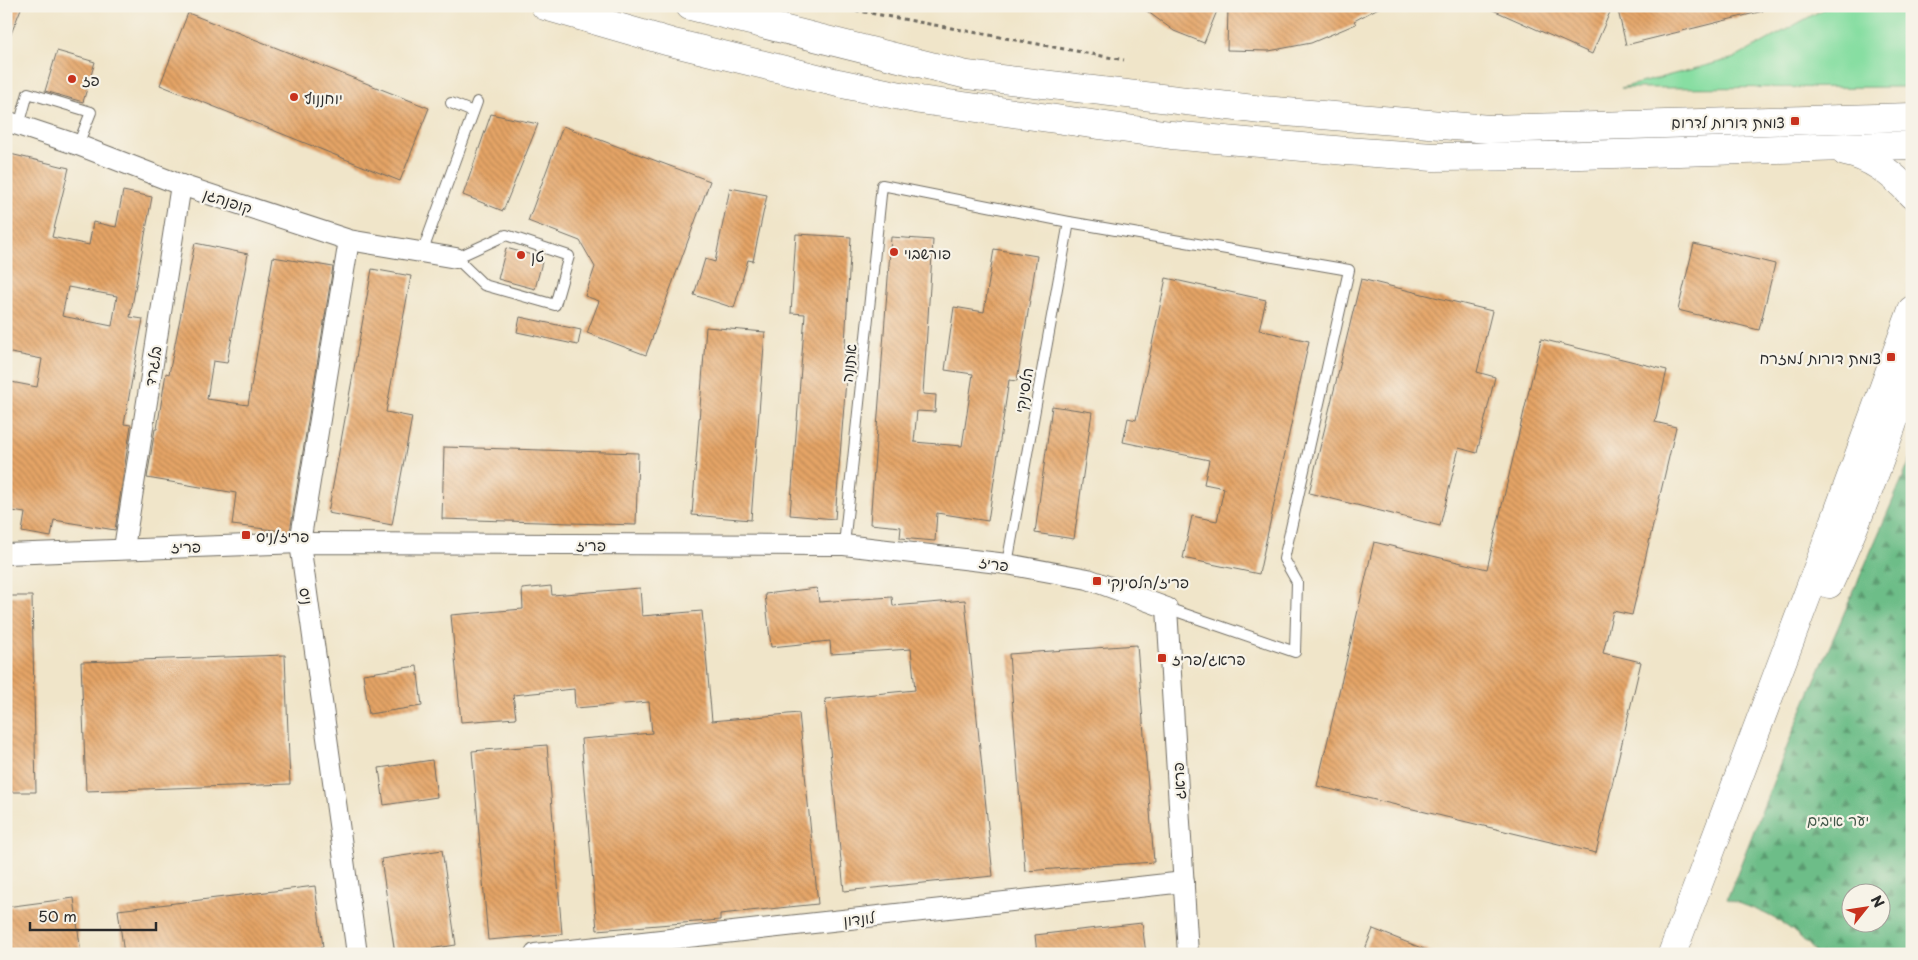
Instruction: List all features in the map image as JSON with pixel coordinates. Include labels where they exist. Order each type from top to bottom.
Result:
[{"type":"main road","points":[[545,6],[670,42],[856,87],[920,100],[1171,135],[1433,157],[1549,156],[1912,145]]},
{"type":"main road","points":[[690,6],[967,76],[1262,110],[1490,129],[1912,117]]},
{"type":"main road","points":[[1826,148],[1855,154],[1874,163],[1895,178],[1912,195]]},
{"type":"main road","points":[[1672,954],[1749,752],[1912,310]]},
{"type":"main road","points":[[1749,752],[1846,549],[1883,454],[1912,368]]},
{"type":"street","name":"קופנהגן","points":[[12,123],[78,145],[181,185],[349,240],[456,258]]},
{"type":"street","name":"בלגרד","points":[[124,548],[181,185]]},
{"type":"street","name":"ניס","points":[[349,240],[300,543],[358,954]]},
{"type":"street","name":"פריז","points":[[6,554],[124,548],[300,543],[844,545],[1007,564],[1088,579],[1167,608]]},
{"type":"street","name":"פראג","points":[[1167,608],[1188,954]]},
{"type":"street","name":"לונדון","points":[[535,954],[1184,882]]},
{"type":"lane","points":[[12,123],[28,93],[90,112],[78,145]]},
{"type":"lane","points":[[422,253],[477,102]]},
{"type":"lane","points":[[451,103],[474,112]]},
{"type":"lane","name":"אתונה","points":[[844,545],[882,185],[1069,222]]},
{"type":"lane","points":[[1069,222],[1349,270],[1284,559],[1297,582],[1295,652],[1167,608]]},
{"type":"lane","name":"הלסינקי","points":[[1007,564],[1069,222]]},
{"type":"lane","points":[[506,235],[569,256],[554,305],[484,285],[456,258],[506,235]]},
{"type":"path","points":[[832,6],[1124,60]]},
{"type":"green space","points":[[1829,6],[1912,6],[1912,87],[1621,88],[1735,58]]},
{"type":"green space","name":"יער איבים","points":[[1912,456],[1912,954],[1816,954],[1796,934],[1776,919],[1727,899],[1794,729]]},
{"type":"building","points":[[6,6],[22,6],[7,44],[6,44]]},
{"type":"building","points":[[1140,6],[1219,6],[1204,43],[1174,31]]},
{"type":"building","points":[[1228,6],[1258,6],[1258,10],[1277,6],[1382,6],[1354,21],[1356,24],[1311,43],[1269,51],[1227,50]]},
{"type":"building","points":[[1484,6],[1596,6],[1610,12],[1592,54]]},
{"type":"building","points":[[1617,6],[1762,6],[1763,11],[1626,45]]},
{"type":"building","name":"יוחננוף","points":[[188,13],[429,108],[400,181],[160,85]]},
{"type":"building","points":[[57,51],[95,62],[83,102],[45,91]]},
{"type":"building","points":[[491,114],[538,124],[503,211],[463,195]]},
{"type":"building","points":[[563,126],[710,181],[646,355],[587,333],[599,301],[585,296],[595,267],[580,241],[528,221]]},
{"type":"building","points":[[6,153],[69,168],[52,237],[89,245],[93,222],[116,227],[123,191],[152,197],[130,317],[143,319],[124,424],[131,425],[115,530],[54,520],[51,537],[22,532],[25,513],[6,510],[6,381],[37,387],[42,359],[6,352]],"holes":[[[68,287],[117,296],[112,326],[62,316]]]},
{"type":"building","points":[[730,188],[767,195],[753,261],[748,260],[734,308],[694,295],[705,259],[715,262]]},
{"type":"building","points":[[796,234],[851,237],[843,380],[846,380],[835,519],[790,515],[805,314],[791,313]]},
{"type":"building","points":[[891,237],[933,240],[923,394],[936,395],[935,412],[917,411],[914,442],[962,446],[973,374],[945,370],[954,307],[984,312],[994,249],[1037,256],[1017,381],[1009,380],[988,521],[937,513],[935,541],[900,538],[901,527],[870,524]]},
{"type":"building","points":[[195,243],[248,254],[227,363],[213,361],[207,399],[248,405],[273,257],[333,267],[290,532],[232,525],[236,493],[147,478],[166,373],[169,374]]},
{"type":"building","points":[[1694,244],[1775,264],[1759,330],[1678,310]]},
{"type":"building","points":[[506,248],[543,258],[535,289],[498,279]]},
{"type":"building","points":[[372,269],[411,276],[386,412],[412,417],[392,525],[328,513]]},
{"type":"building","points":[[1166,278],[1266,300],[1259,330],[1309,341],[1259,574],[1183,558],[1192,516],[1217,521],[1224,488],[1204,484],[1209,460],[1123,442],[1128,418],[1136,420]]},
{"type":"building","points":[[1361,279],[1492,311],[1477,372],[1495,377],[1477,453],[1459,448],[1440,526],[1309,493]]},
{"type":"building","points":[[520,317],[581,330],[578,345],[517,332]]},
{"type":"building","points":[[706,327],[765,332],[751,520],[692,515]]},
{"type":"building","points":[[1541,339],[1667,370],[1655,422],[1676,427],[1632,615],[1613,611],[1603,653],[1641,662],[1596,853],[1317,786],[1374,542],[1487,569]]},
{"type":"building","points":[[1052,406],[1092,412],[1074,539],[1035,533]]},
{"type":"building","points":[[444,447],[638,453],[636,525],[442,519]]},
{"type":"building","points":[[551,586],[552,595],[640,588],[642,616],[702,611],[712,721],[799,713],[818,904],[720,914],[720,920],[597,930],[581,739],[652,733],[649,702],[575,708],[574,689],[513,695],[516,718],[461,722],[451,615],[523,609],[522,589]]},
{"type":"building","points":[[817,588],[819,602],[892,597],[893,606],[965,600],[993,876],[844,891],[825,699],[915,690],[911,649],[831,654],[830,641],[771,647],[765,594]]},
{"type":"building","points":[[6,596],[32,596],[36,792],[9,792]]},
{"type":"building","points":[[1137,645],[1154,862],[1025,871],[1009,654]]},
{"type":"building","points":[[285,655],[290,784],[86,791],[81,662]]},
{"type":"building","points":[[417,666],[422,706],[369,714],[363,674]]},
{"type":"building","points":[[547,745],[562,934],[488,940],[472,751]]},
{"type":"building","points":[[432,760],[437,797],[384,805],[379,768]]},
{"type":"building","points":[[442,850],[456,945],[395,954],[381,859]]},
{"type":"building","points":[[315,886],[323,947],[269,954],[124,954],[118,910]]},
{"type":"building","points":[[74,898],[81,954],[6,954],[6,907]]},
{"type":"building","points":[[1142,923],[1146,954],[1037,954],[1035,935]]},
{"type":"building","points":[[1373,929],[1434,953],[1363,954]]},
{"type":"place","name":"פז","points":[[72,79]]},
{"type":"place","name":"יוחננוף","points":[[294,97]]},
{"type":"place","name":"צומת דורות לדרום","points":[[1795,121]]},
{"type":"place","name":"פורשבוי","points":[[894,252]]},
{"type":"place","name":"טן","points":[[521,255]]},
{"type":"place","name":"צומת דורות למזרח","points":[[1891,357]]},
{"type":"place","name":"פריז/ניס","points":[[246,535]]},
{"type":"place","name":"פריז/הלסינקי","points":[[1097,581]]},
{"type":"place","name":"פראג/פריז","points":[[1162,658]]}]
